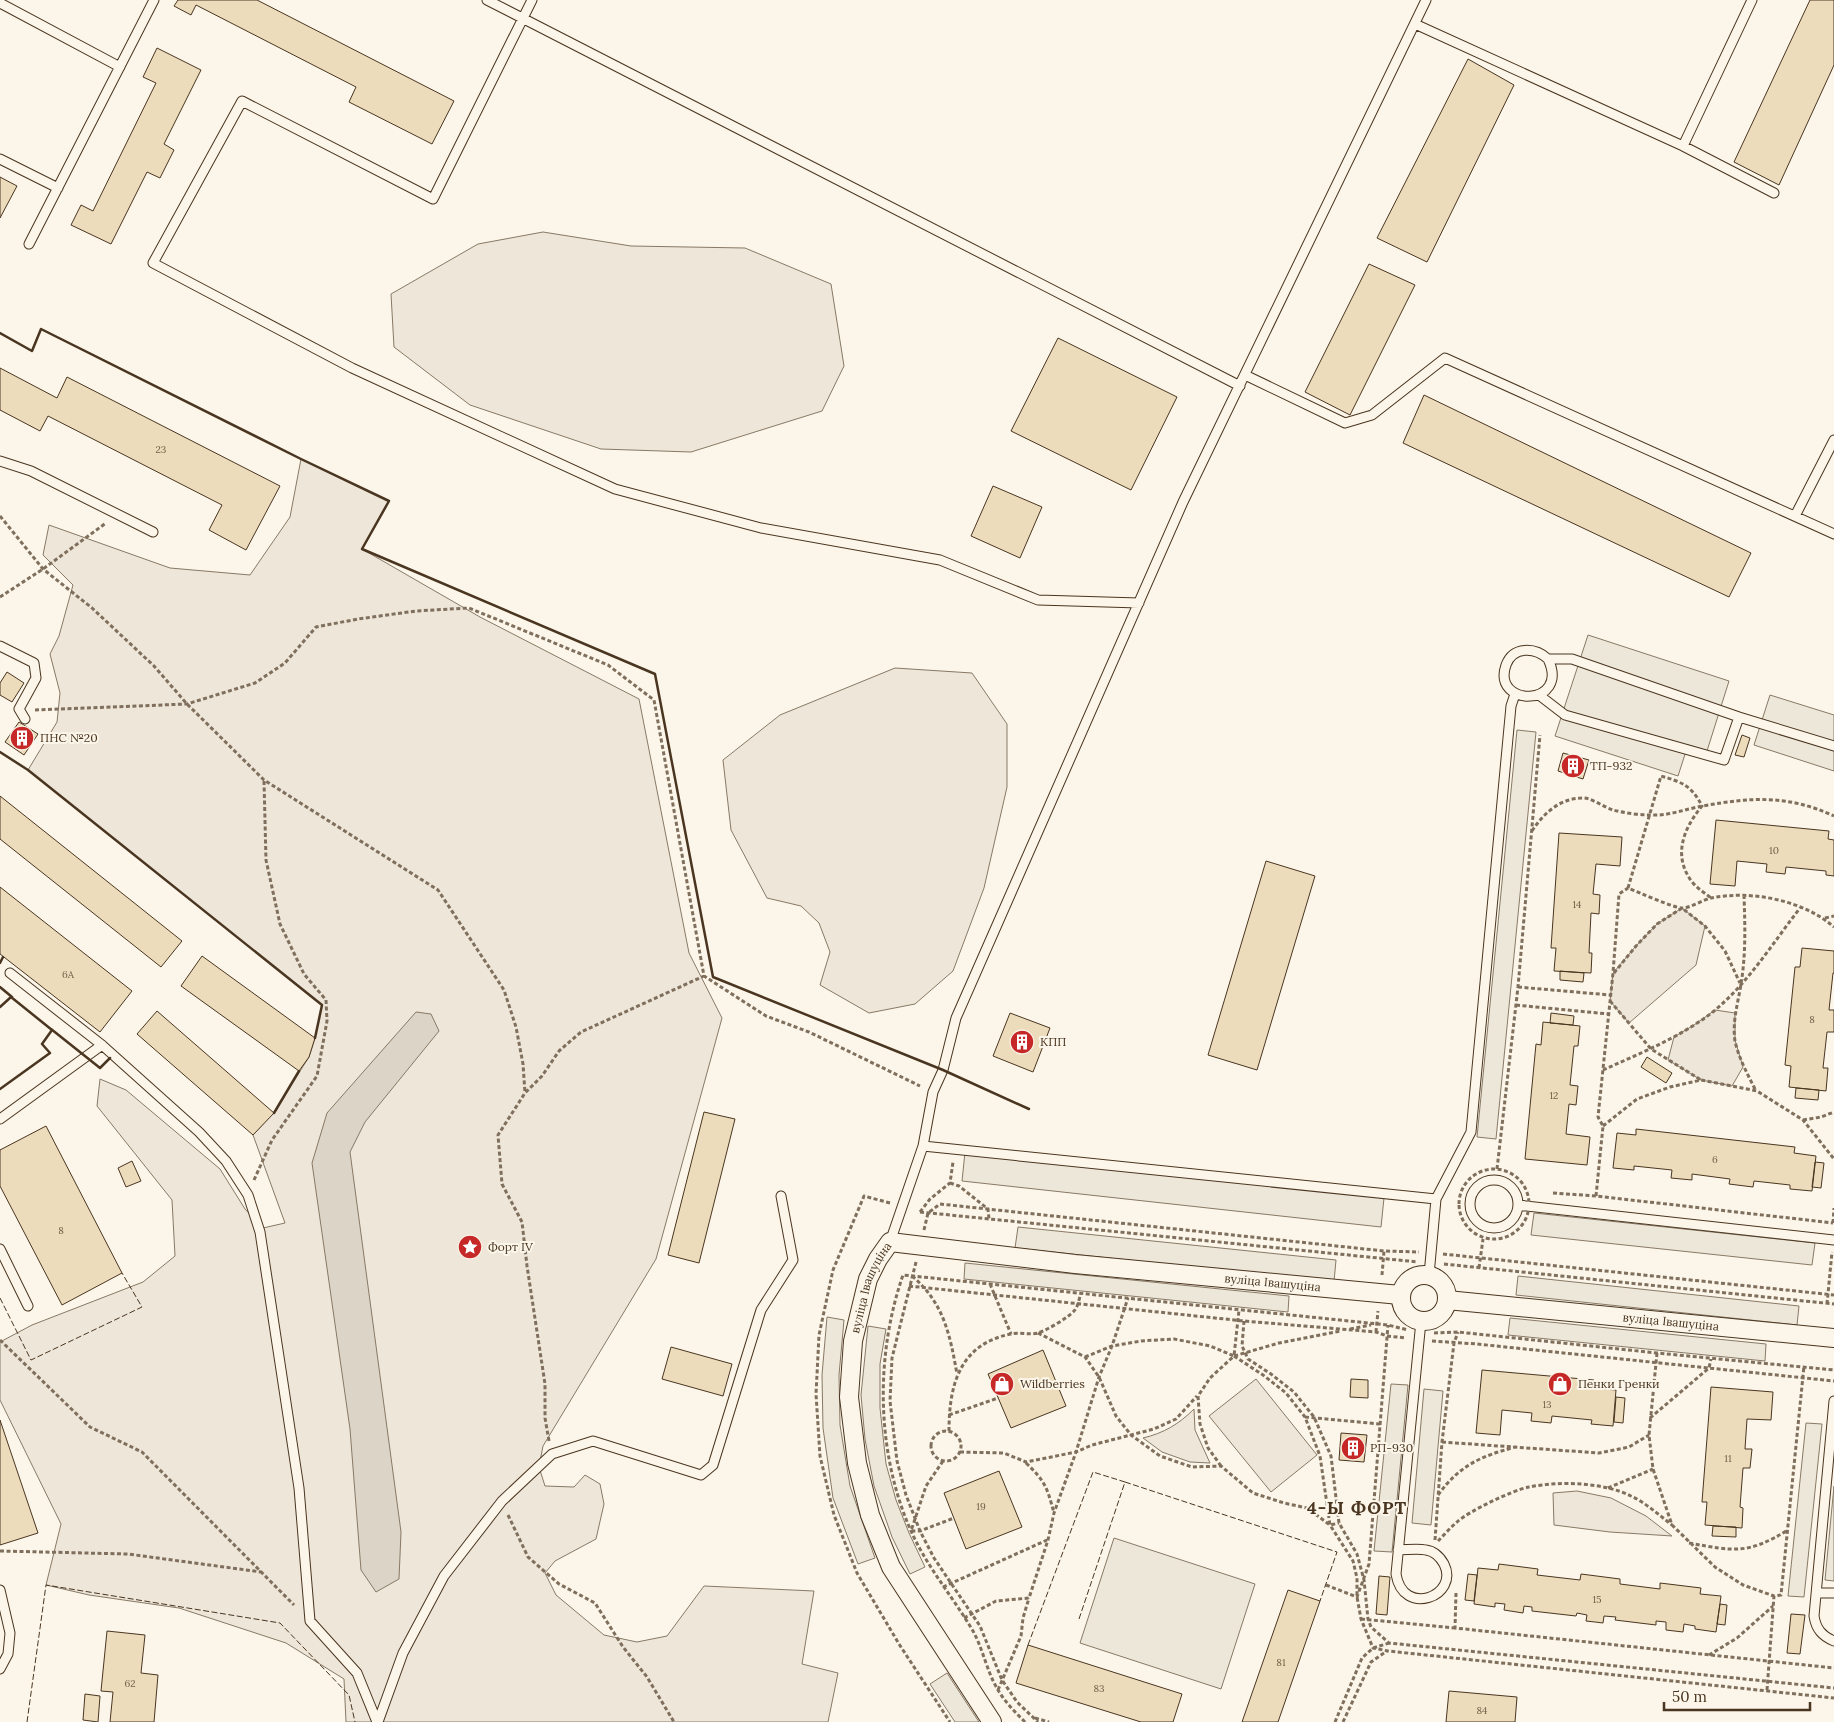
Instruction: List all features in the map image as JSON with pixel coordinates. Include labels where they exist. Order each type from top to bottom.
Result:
[{"type":"street","name":"вуліца Івашуціна","points":[[992,1722],[891,1567],[870,1516],[857,1463],[849,1397],[853,1341],[868,1279],[878,1259],[890,1242],[1075,1264],[1400,1295]]},
{"type":"street","points":[[1429,1269],[1442,1283],[1447,1292],[1447,1300],[1445,1309],[1420,1332],[1401,1305],[1400,1295],[1403,1286],[1409,1280],[1429,1269]]},
{"type":"street","name":"вуліца Івашуціна","points":[[1447,1300],[1834,1338]]},
{"type":"lane","points":[[29,244],[154,0]]},
{"type":"lane","points":[[487,0],[1240,386]]},
{"type":"lane","points":[[532,0],[433,199],[242,101],[152,263],[352,368],[615,489],[761,528],[940,560],[1038,600],[1139,603]]},
{"type":"lane","points":[[890,1242],[923,1146],[933,1092],[943,1070],[956,1018],[1182,502],[1426,0]]},
{"type":"lane","points":[[1683,146],[1752,0]]},
{"type":"lane","points":[[0,3],[120,67]]},
{"type":"lane","points":[[1415,24],[1683,146],[1774,193]]},
{"type":"lane","points":[[0,159],[58,188]]},
{"type":"lane","points":[[1245,375],[1345,423],[1372,415],[1445,358],[1834,534]]},
{"type":"lane","points":[[1795,516],[1834,440]]},
{"type":"lane","points":[[0,461],[31,471],[153,532]]},
{"type":"lane","points":[[0,646],[34,663],[36,678],[19,709],[25,719]]},
{"type":"lane","points":[[1534,650],[1548,659],[1552,675],[1546,690],[1531,698],[1515,694],[1509,688],[1505,672],[1506,664],[1511,657],[1518,652],[1534,650]]},
{"type":"lane","points":[[1548,659],[1572,659],[1739,717],[1834,746]]},
{"type":"lane","points":[[1429,1269],[1436,1199],[1471,1132],[1511,706],[1515,694]]},
{"type":"lane","points":[[1539,695],[1565,715],[1724,760],[1739,717]]},
{"type":"lane","points":[[10,973],[102,1046],[199,1132],[226,1161],[248,1195],[260,1232],[299,1488],[310,1621],[357,1672],[378,1722]]},
{"type":"lane","points":[[0,1119],[102,1046]]},
{"type":"lane","points":[[923,1146],[1436,1199]]},
{"type":"lane","points":[[1490,1180],[1498,1180],[1506,1183],[1513,1189],[1517,1196],[1518,1205],[1512,1220],[1505,1226],[1489,1228],[1481,1225],[1474,1219],[1470,1212],[1469,1204],[1475,1188],[1490,1180]]},
{"type":"lane","points":[[378,1722],[403,1653],[444,1576],[502,1501],[552,1454],[593,1441],[701,1476],[713,1466],[761,1310],[793,1260],[782,1196]]},
{"type":"lane","points":[[1518,1205],[1834,1240]]},
{"type":"lane","points":[[0,1249],[28,1306]]},
{"type":"lane","points":[[1398,1550],[1426,1550],[1434,1553],[1441,1559],[1445,1566],[1446,1575],[1445,1584],[1440,1591],[1433,1597],[1425,1599],[1416,1599],[1408,1596],[1397,1582],[1396,1574],[1398,1550],[1420,1332]]},
{"type":"lane","points":[[1834,1400],[1814,1616],[1820,1632],[1826,1638],[1834,1641]]},
{"type":"lane","points":[[0,1590],[10,1633],[8,1654],[0,1669]]},
{"type":"lane","points":[[1817,1593],[1834,1592]]},
{"type":"path","points":[[0,597],[43,569],[118,515]]},
{"type":"path","points":[[0,516],[43,569],[99,614],[154,666],[187,704],[264,780],[438,890],[504,990],[516,1026],[524,1064],[525,1093]]},
{"type":"path","points":[[19,709],[52,710],[187,704],[255,683],[285,663],[316,627],[358,618],[416,611],[469,608],[608,665],[654,700],[704,976],[766,1016],[809,1032],[933,1092]]},
{"type":"path","points":[[1497,1169],[1518,988],[1540,735]]},
{"type":"path","points":[[1596,1196],[1603,1126],[1598,1117],[1619,894],[1628,888],[1662,776],[1682,782],[1696,794],[1702,806]]},
{"type":"path","points":[[248,1195],[272,1140],[317,1076],[327,1021],[326,1000],[304,974],[280,924],[266,860],[264,780]]},
{"type":"path","points":[[1532,832],[1541,817],[1558,804],[1582,798],[1614,810],[1650,816],[1751,799],[1789,800],[1834,816]]},
{"type":"path","points":[[1702,806],[1691,819],[1681,842],[1682,862],[1692,882],[1710,898]]},
{"type":"path","points":[[1628,888],[1682,908],[1705,926],[1725,951],[1741,984]]},
{"type":"path","points":[[1744,895],[1745,943],[1741,984],[1735,1014],[1735,1040],[1743,1067],[1756,1091]]},
{"type":"path","points":[[1613,973],[1657,924],[1682,908],[1710,898],[1744,895],[1780,901],[1824,918],[1834,928]]},
{"type":"path","points":[[1602,1070],[1651,1049],[1694,1025],[1715,1010],[1741,984],[1800,908]]},
{"type":"path","points":[[1824,918],[1834,916]]},
{"type":"path","points":[[552,1454],[545,1418],[545,1384],[522,1222],[502,1184],[498,1135],[525,1093],[542,1076],[559,1051],[581,1032],[704,976]]},
{"type":"path","points":[[1518,988],[1610,995]]},
{"type":"path","points":[[1610,1001],[1651,1049],[1702,1080],[1756,1091],[1802,1120],[1834,1159]]},
{"type":"path","points":[[1516,1005],[1608,1014]]},
{"type":"path","points":[[1603,1126],[1638,1099],[1670,1087],[1702,1080]]},
{"type":"path","points":[[1802,1120],[1821,1117],[1834,1112]]},
{"type":"path","points":[[1497,1169],[1508,1172],[1523,1184],[1527,1191],[1530,1206],[1524,1223],[1509,1236],[1499,1239],[1484,1239],[1471,1231],[1464,1223],[1459,1205],[1460,1195],[1470,1178],[1479,1172],[1497,1169]]},
{"type":"path","points":[[950,1183],[959,1186],[988,1208]]},
{"type":"path","points":[[1547,1192],[1833,1223]]},
{"type":"path","points":[[928,1213],[940,1204],[988,1208],[1374,1250],[1482,1258],[1834,1296]]},
{"type":"path","points":[[988,1208],[988,1219]]},
{"type":"path","points":[[1827,1304],[1834,1240],[1834,1208]]},
{"type":"path","points":[[920,1212],[1429,1269],[1479,1268],[1834,1304]]},
{"type":"path","points":[[1479,1268],[1484,1239]]},
{"type":"path","points":[[1025,1722],[998,1690],[973,1631],[932,1571],[911,1531],[896,1488],[890,1462],[882,1400],[884,1359],[903,1275],[1388,1325],[1420,1332],[1454,1343],[1834,1381]]},
{"type":"path","points":[[912,1276],[892,1358],[890,1402],[897,1461],[906,1495],[920,1531],[934,1558],[980,1626],[1002,1680],[1017,1702],[1038,1722]]},
{"type":"path","points":[[912,1276],[933,1297],[946,1323],[957,1374]]},
{"type":"path","points":[[990,1284],[1011,1334]]},
{"type":"path","points":[[909,1286],[1238,1321],[1376,1332],[1387,1336],[1420,1332],[1458,1332],[1834,1370]]},
{"type":"path","points":[[949,1431],[951,1394],[957,1374],[973,1353],[988,1341],[1011,1334],[1038,1332],[1060,1322],[1075,1311],[1081,1293]]},
{"type":"path","points":[[998,1690],[1021,1636],[1023,1618],[1048,1540],[1054,1513],[1076,1452],[1099,1377],[1112,1346],[1128,1298]]},
{"type":"path","points":[[1234,1356],[1239,1310]]},
{"type":"path","points":[[1244,1321],[1242,1346],[1244,1354],[1248,1359],[1272,1374],[1294,1392],[1314,1417],[1331,1456],[1339,1523],[1357,1554],[1364,1580],[1368,1620],[1371,1627],[1389,1643]]},
{"type":"path","points":[[1026,1462],[1076,1452],[1092,1445],[1154,1429],[1176,1419],[1198,1396],[1210,1378],[1234,1356],[1279,1343],[1376,1324]]},
{"type":"path","points":[[1358,1597],[1369,1564],[1388,1325]]},
{"type":"path","points":[[1038,1332],[1085,1357],[1099,1377],[1116,1416],[1131,1435],[1160,1456],[1192,1467],[1221,1466]]},
{"type":"path","points":[[1458,1332],[1454,1343],[1442,1442],[1434,1545],[1458,1521],[1485,1504],[1528,1487],[1572,1483],[1608,1488],[1630,1495],[1672,1525],[1715,1567],[1742,1585],[1774,1596],[1781,1595],[1804,1366]]},
{"type":"path","points":[[1085,1357],[1112,1346],[1141,1341],[1174,1339],[1210,1346],[1234,1356],[1286,1393],[1305,1417],[1320,1456],[1330,1525]]},
{"type":"path","points":[[0,1340],[90,1427],[142,1452],[310,1621]]},
{"type":"path","points":[[1657,1353],[1649,1434],[1653,1470],[1672,1525]]},
{"type":"path","points":[[1650,1418],[1709,1368],[1711,1359]]},
{"type":"path","points":[[1198,1396],[1200,1424],[1208,1448],[1221,1466],[1252,1493],[1307,1508],[1330,1525],[1353,1561],[1357,1578],[1361,1619],[1373,1648]]},
{"type":"path","points":[[949,1416],[998,1398]]},
{"type":"path","points":[[1305,1417],[1380,1424]]},
{"type":"path","points":[[949,1431],[960,1439],[960,1452],[956,1458],[950,1461],[943,1461],[933,1454],[932,1440],[936,1435],[949,1431]]},
{"type":"path","points":[[1442,1442],[1599,1453],[1629,1447],[1649,1434]]},
{"type":"path","points":[[1438,1496],[1448,1481],[1466,1466],[1488,1454],[1519,1446]]},
{"type":"path","points":[[960,1452],[1004,1453],[1026,1462],[1040,1476],[1047,1488],[1054,1513]]},
{"type":"path","points":[[911,1531],[926,1486],[943,1461]]},
{"type":"path","points":[[1608,1488],[1653,1470]]},
{"type":"path","points":[[502,1501],[528,1557],[559,1584],[596,1603],[623,1647],[647,1677],[674,1722]]},
{"type":"path","points":[[911,1531],[920,1531],[954,1518]]},
{"type":"path","points":[[1330,1525],[1339,1523]]},
{"type":"path","points":[[1689,1543],[1726,1550],[1747,1549],[1768,1542],[1788,1530]]},
{"type":"path","points":[[943,1587],[1048,1540]]},
{"type":"path","points":[[0,1551],[128,1554],[261,1572]]},
{"type":"path","points":[[1455,1628],[1456,1584]]},
{"type":"path","points":[[1326,1585],[1358,1597]]},
{"type":"path","points":[[1767,1690],[1774,1596]]},
{"type":"path","points":[[964,1618],[970,1613],[996,1602],[1029,1598]]},
{"type":"path","points":[[1708,1656],[1737,1638],[1773,1606]]},
{"type":"path","points":[[1361,1619],[1834,1668]]},
{"type":"path","points":[[1335,1722],[1362,1658],[1373,1648],[1389,1643],[1834,1688]]},
{"type":"path","points":[[1373,1648],[1834,1698]]},
{"type":"path","points":[[1343,1722],[1371,1662],[1388,1651]]},
{"type":"path","points":[[1034,1718],[1049,1722]]},
{"type":"shaded area","points":[[543,232],[631,246],[745,248],[831,284],[844,366],[822,411],[691,452],[601,449],[470,405],[394,347],[391,294],[478,244]]},
{"type":"shaded area","points":[[301,459],[389,501],[362,549],[480,617],[639,699],[689,953],[722,1018],[656,1259],[543,1446],[539,1467],[545,1486],[574,1487],[585,1475],[600,1484],[604,1504],[596,1539],[555,1561],[545,1573],[556,1595],[604,1635],[637,1642],[667,1636],[704,1586],[814,1591],[802,1664],[838,1673],[828,1722],[346,1722],[344,1679],[286,1643],[179,1608],[89,1595],[46,1585],[61,1524],[0,1400],[0,1342],[32,1325],[143,1282],[175,1256],[172,1200],[97,1106],[100,1079],[126,1090],[220,1169],[245,1209],[263,1228],[285,1223],[253,1135],[274,1112],[309,1057],[322,1005],[28,770],[57,722],[60,693],[50,654],[59,636],[73,585],[43,555],[49,525],[170,568],[250,575],[290,517]]},
{"type":"shaded area","points":[[1588,635],[1729,681],[1707,751],[1688,745],[1678,776],[1555,736]]},
{"type":"shaded area","points":[[895,668],[972,673],[1007,724],[1007,787],[984,888],[953,971],[915,1004],[869,1013],[820,985],[830,952],[819,923],[801,906],[767,898],[731,830],[723,760],[780,715]]},
{"type":"shaded area","points":[[1770,695],[1834,715],[1834,771],[1754,745]]},
{"type":"shaded area","points":[[1517,730],[1536,732],[1496,1139],[1477,1137]]},
{"type":"shaded area","points":[[1682,908],[1705,926],[1696,965],[1629,1023],[1610,1001],[1613,973],[1657,924]]},
{"type":"shaded area","points":[[1715,1010],[1735,1013],[1735,1040],[1743,1067],[1732,1086],[1701,1080],[1668,1060],[1674,1037]]},
{"type":"shaded area","points":[[416,1012],[431,1014],[439,1031],[365,1122],[350,1152],[401,1532],[399,1579],[376,1592],[361,1570],[350,1429],[312,1163],[327,1113]]},
{"type":"shaded area","points":[[965,1152],[1384,1198],[1381,1227],[962,1181]]},
{"type":"shaded area","points":[[1534,1213],[1815,1243],[1812,1265],[1531,1235]]},
{"type":"shaded area","points":[[1018,1227],[1336,1260],[1334,1282],[1015,1248]]},
{"type":"shaded area","points":[[965,1263],[1289,1296],[1288,1312],[964,1279]]},
{"type":"shaded area","points":[[1518,1276],[1799,1306],[1797,1325],[1516,1295]]},
{"type":"shaded area","points":[[827,1317],[844,1320],[839,1375],[840,1425],[850,1486],[875,1558],[858,1564],[833,1498],[823,1428],[822,1375]]},
{"type":"shaded area","points":[[1510,1318],[1766,1344],[1765,1361],[1508,1335]]},
{"type":"shaded area","points":[[868,1326],[886,1329],[880,1364],[880,1408],[886,1464],[896,1500],[925,1567],[910,1574],[892,1537],[874,1486],[865,1439],[861,1395]]},
{"type":"shaded area","points":[[1256,1379],[1317,1455],[1271,1492],[1209,1416]]},
{"type":"shaded area","points":[[1391,1384],[1408,1385],[1392,1552],[1374,1551]]},
{"type":"shaded area","points":[[1424,1389],[1443,1391],[1431,1525],[1412,1523]]},
{"type":"shaded area","points":[[1194,1409],[1195,1430],[1210,1463],[1190,1462],[1162,1452],[1143,1438],[1171,1427]]},
{"type":"shaded area","points":[[1806,1423],[1822,1424],[1804,1597],[1788,1596]]},
{"type":"shaded area","points":[[1834,1486],[1834,1581],[1825,1580]]},
{"type":"shaded area","points":[[1577,1491],[1611,1498],[1646,1516],[1672,1536],[1610,1532],[1554,1525],[1553,1493]]},
{"type":"shaded area","points":[[1114,1538],[1255,1584],[1221,1689],[1080,1643]]},
{"type":"shaded area","points":[[947,1673],[979,1722],[955,1722],[930,1684]]},
{"type":"building","points":[[178,0],[257,0],[454,101],[432,144],[349,102],[356,87],[196,5],[191,15],[174,6]]},
{"type":"building","points":[[1810,0],[1834,0],[1834,65],[1779,185],[1734,162]]},
{"type":"building","points":[[157,48],[201,70],[164,144],[174,150],[160,178],[147,172],[111,244],[71,225],[81,205],[93,211],[156,83],[143,77]]},
{"type":"building","points":[[1468,59],[1514,85],[1427,262],[1377,238]]},
{"type":"building","points":[[0,177],[17,186],[0,218]]},
{"type":"building","points":[[1369,264],[1415,285],[1350,415],[1305,392]]},
{"type":"building","points":[[1058,338],[1177,397],[1131,490],[1011,431]]},
{"type":"building","points":[[0,368],[57,398],[67,377],[280,486],[246,550],[209,530],[222,505],[48,416],[40,431],[0,410]]},
{"type":"building","points":[[1424,395],[1751,553],[1729,597],[1403,443]]},
{"type":"building","points":[[993,486],[1042,507],[1020,558],[971,536]]},
{"type":"building","points":[[7,672],[24,683],[12,702],[0,695],[0,683]]},
{"type":"building","name":"ПНС №20","points":[[19,722],[38,734],[24,755],[5,742]]},
{"type":"building","points":[[1742,735],[1750,738],[1744,757],[1735,755]]},
{"type":"building","name":"ТП-932","points":[[1563,753],[1589,760],[1583,779],[1558,771]]},
{"type":"building","points":[[0,796],[182,941],[161,967],[0,839]]},
{"type":"building","points":[[1716,820],[1829,831],[1828,839],[1834,840],[1834,876],[1826,875],[1826,871],[1786,867],[1785,874],[1766,872],[1767,864],[1737,861],[1735,886],[1710,884]]},
{"type":"building","points":[[1559,833],[1622,837],[1620,866],[1596,864],[1593,894],[1600,895],[1599,914],[1591,913],[1589,953],[1592,953],[1591,973],[1554,971],[1556,948],[1551,948]]},
{"type":"building","points":[[1266,861],[1315,876],[1257,1070],[1208,1055]]},
{"type":"building","points":[[0,887],[132,991],[100,1032],[0,954]]},
{"type":"building","points":[[1802,948],[1834,951],[1834,973],[1829,1010],[1834,1010],[1834,1032],[1827,1032],[1823,1068],[1828,1068],[1826,1091],[1789,1087],[1791,1066],[1785,1065],[1795,967],[1800,967]]},
{"type":"building","points":[[202,956],[315,1038],[309,1057],[299,1071],[181,986]]},
{"type":"building","points":[[1560,971],[1584,973],[1583,982],[1560,980]]},
{"type":"building","points":[[157,1011],[274,1113],[253,1135],[137,1034]]},
{"type":"building","name":"КПП","points":[[1010,1013],[1050,1028],[1033,1072],[993,1056]]},
{"type":"building","points":[[1551,1013],[1574,1016],[1573,1025],[1550,1023]]},
{"type":"building","points":[[1543,1022],[1580,1026],[1578,1046],[1574,1046],[1570,1085],[1578,1086],[1576,1105],[1569,1104],[1566,1134],[1590,1137],[1587,1165],[1525,1159],[1536,1044],[1541,1045]]},
{"type":"building","points":[[1647,1057],[1672,1073],[1666,1083],[1641,1067]]},
{"type":"building","points":[[1796,1088],[1819,1090],[1818,1100],[1795,1098]]},
{"type":"building","points":[[704,1112],[735,1119],[699,1263],[668,1255]]},
{"type":"building","points":[[46,1126],[122,1273],[62,1305],[0,1186],[0,1150]]},
{"type":"building","points":[[1636,1129],[1795,1147],[1794,1153],[1816,1156],[1812,1191],[1790,1189],[1790,1185],[1754,1181],[1753,1187],[1729,1184],[1730,1179],[1692,1174],[1692,1180],[1671,1178],[1672,1170],[1634,1166],[1634,1170],[1613,1168],[1617,1133],[1636,1135]]},
{"type":"building","points":[[132,1161],[141,1181],[126,1187],[118,1168]]},
{"type":"building","points":[[1815,1162],[1824,1163],[1821,1188],[1812,1187]]},
{"type":"building","points":[[671,1347],[732,1364],[723,1396],[662,1379]]},
{"type":"building","points":[[1043,1350],[1066,1406],[1011,1428],[988,1374]]},
{"type":"building","points":[[1482,1370],[1594,1380],[1593,1388],[1616,1390],[1613,1426],[1591,1424],[1592,1420],[1552,1416],[1551,1423],[1531,1421],[1532,1413],[1502,1410],[1500,1435],[1476,1433]]},
{"type":"building","points":[[1351,1379],[1368,1380],[1368,1398],[1350,1397]]},
{"type":"building","points":[[1711,1387],[1773,1392],[1771,1420],[1747,1419],[1745,1449],[1752,1449],[1750,1468],[1743,1468],[1740,1507],[1743,1508],[1742,1528],[1705,1525],[1707,1502],[1702,1502]]},
{"type":"building","points":[[1616,1397],[1625,1398],[1623,1423],[1614,1422]]},
{"type":"building","points":[[0,1420],[38,1533],[0,1545]]},
{"type":"building","name":"РП-930","points":[[1341,1433],[1367,1435],[1364,1462],[1339,1460]]},
{"type":"building","points":[[999,1471],[1022,1527],[966,1549],[944,1493]]},
{"type":"building","points":[[1713,1526],[1736,1527],[1736,1537],[1712,1536]]},
{"type":"building","points":[[1499,1564],[1538,1569],[1537,1575],[1580,1580],[1581,1574],[1620,1579],[1620,1584],[1660,1589],[1660,1583],[1701,1588],[1700,1594],[1721,1596],[1716,1632],[1695,1629],[1695,1626],[1684,1624],[1683,1632],[1666,1630],[1666,1622],[1656,1621],[1656,1625],[1615,1620],[1616,1617],[1604,1616],[1603,1623],[1586,1621],[1587,1615],[1577,1613],[1576,1616],[1532,1611],[1532,1607],[1524,1606],[1523,1613],[1504,1610],[1505,1604],[1495,1603],[1495,1607],[1474,1604],[1478,1568],[1498,1570]]},
{"type":"building","points":[[1468,1574],[1477,1575],[1474,1601],[1465,1600]]},
{"type":"building","points":[[1379,1576],[1390,1577],[1387,1615],[1376,1614]]},
{"type":"building","points":[[1288,1590],[1320,1601],[1278,1722],[1242,1722]]},
{"type":"building","points":[[1720,1604],[1727,1605],[1725,1625],[1717,1624]]},
{"type":"building","points":[[1791,1614],[1805,1615],[1800,1654],[1787,1653]]},
{"type":"building","points":[[107,1631],[145,1635],[141,1673],[158,1675],[154,1722],[110,1722],[113,1692],[101,1691]]},
{"type":"building","points":[[1028,1645],[1182,1694],[1173,1722],[1141,1722],[1016,1683]]},
{"type":"building","points":[[1449,1691],[1517,1697],[1515,1722],[1446,1722]]},
{"type":"building","points":[[85,1694],[100,1696],[98,1722],[83,1720]]},
{"type":"fence","points":[[0,1298],[31,1360],[142,1307],[122,1273]]},
{"type":"fence","points":[[1028,1645],[1093,1472],[1125,1482]]},
{"type":"fence","points":[[1079,1619],[1125,1482],[1337,1552],[1320,1601]]},
{"type":"fence","points":[[27,1722],[46,1585],[280,1623],[349,1695],[355,1722]]},
{"type":"wall","points":[[0,333],[32,351],[41,329],[389,501],[362,549],[655,674],[713,977],[943,1070],[1029,1109]]},
{"type":"wall","points":[[0,752],[28,770],[322,1005],[315,1038]]},
{"type":"wall","points":[[0,963],[3,957]]},
{"type":"wall","points":[[0,987],[12,997]]},
{"type":"wall","points":[[0,1007],[11,997],[52,1030],[42,1044],[50,1053],[0,1089]]},
{"type":"wall","points":[[51,1029],[100,1068],[110,1058]]},
{"type":"wall","points":[[274,1113],[299,1071]]},
{"type":"place","name":"ПНС №20","points":[[22,738]]},
{"type":"place","name":"ТП-932","points":[[1573,766]]},
{"type":"place","name":"КПП","points":[[1022,1042]]},
{"type":"place","name":"Форт IV","points":[[470,1247]]},
{"type":"place","name":"Wildberries","points":[[1002,1384]]},
{"type":"place","name":"Пенки Гренки","points":[[1560,1384]]},
{"type":"place","name":"РП-930","points":[[1353,1448]]},
{"type":"district","name":"4-Ы ФОРТ","points":[[1357,1508]]}]
